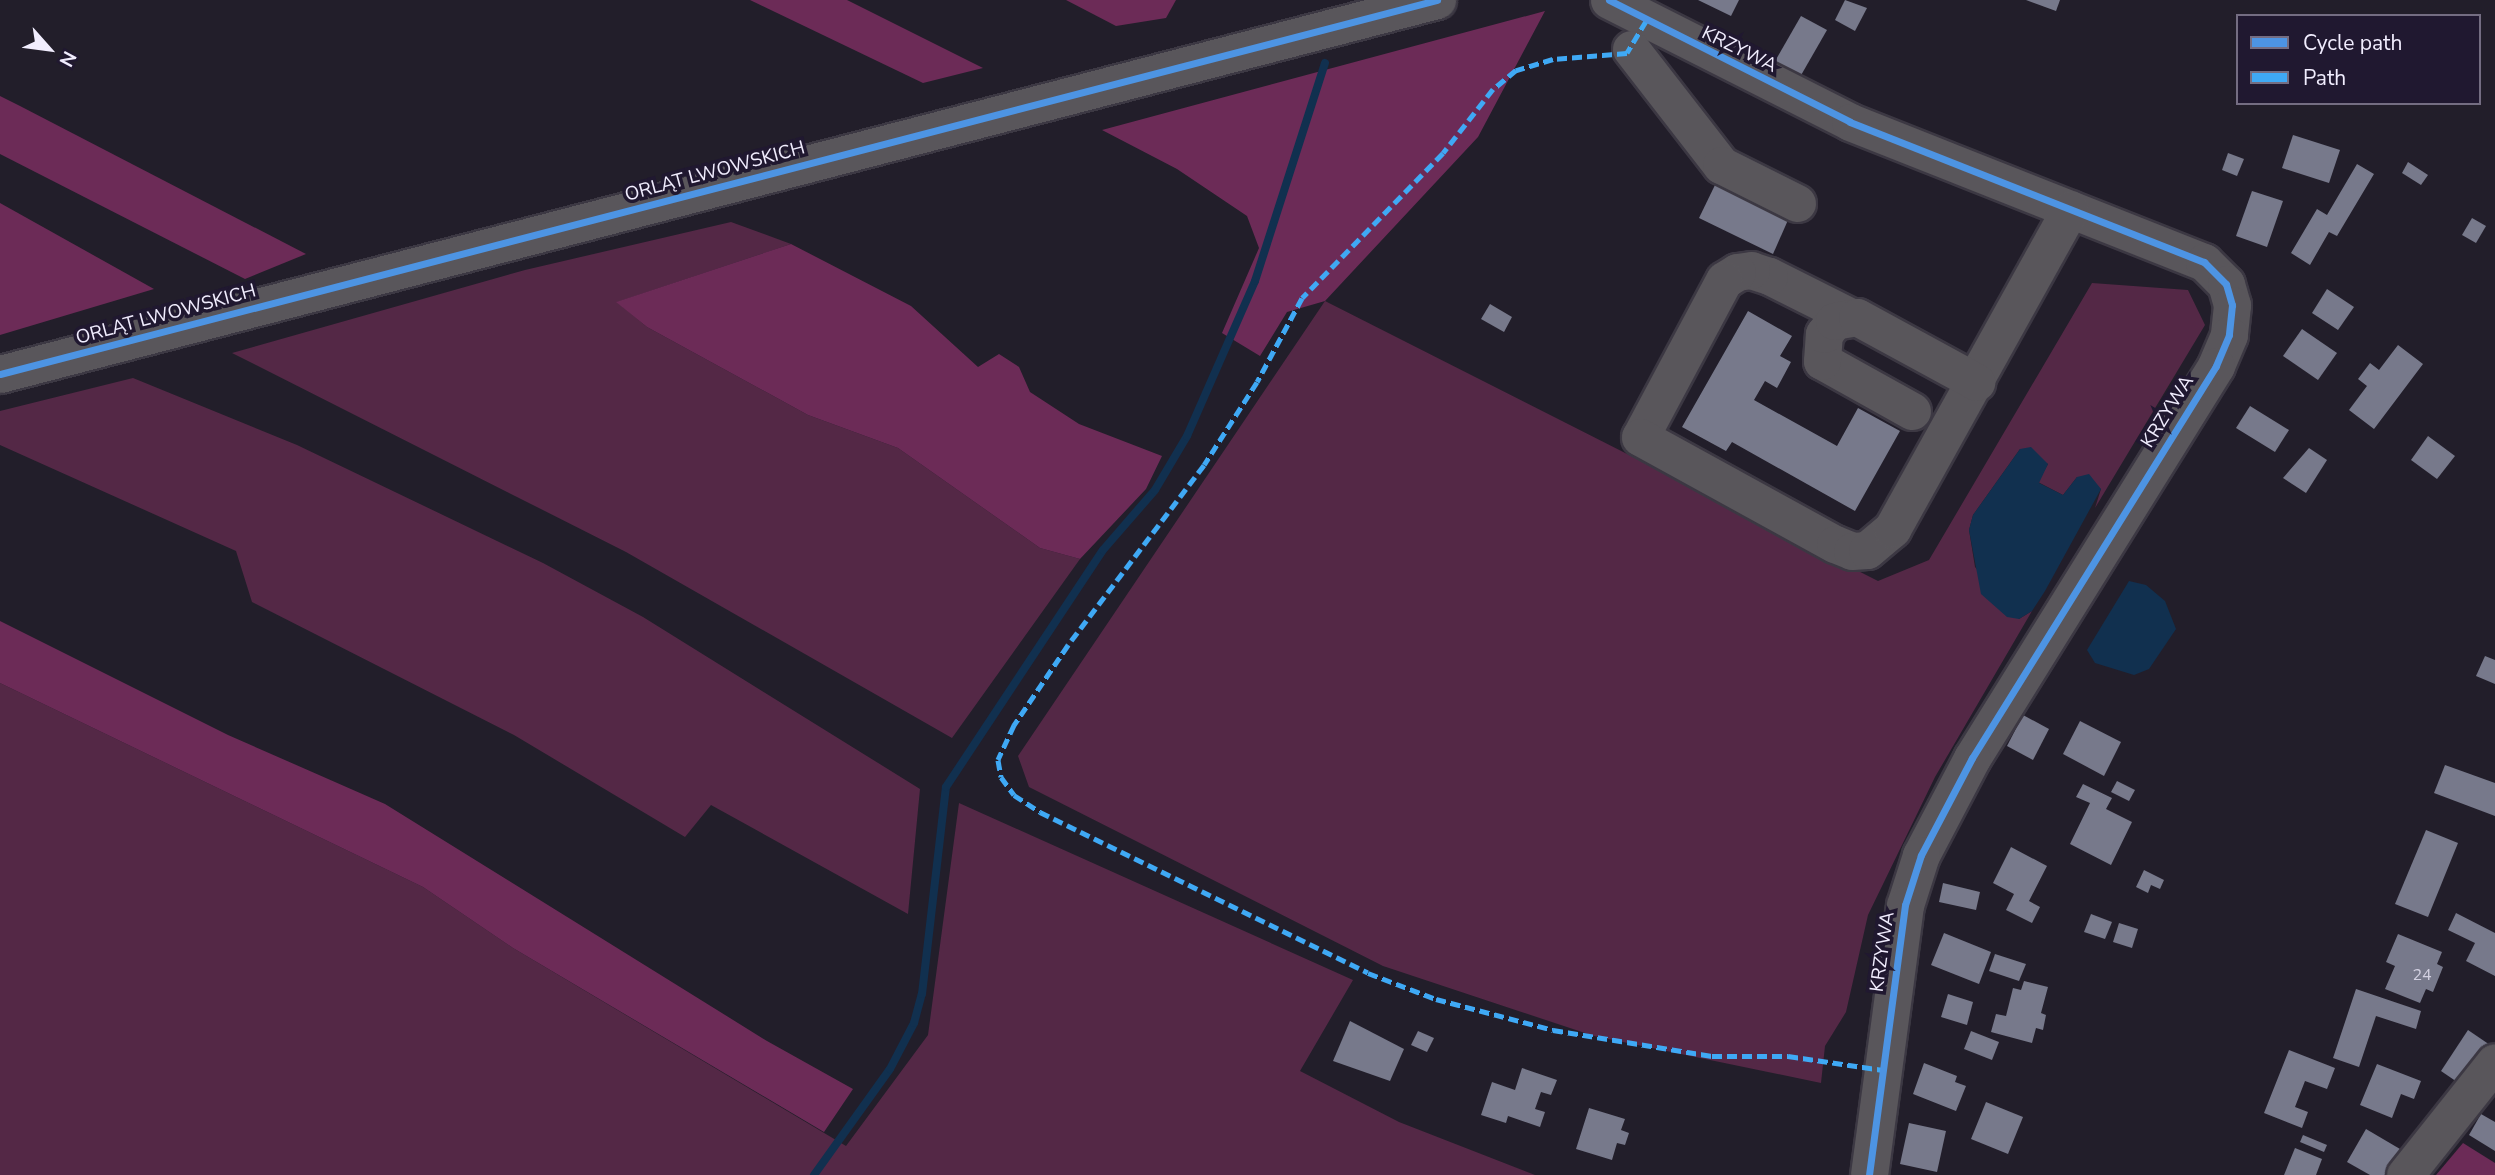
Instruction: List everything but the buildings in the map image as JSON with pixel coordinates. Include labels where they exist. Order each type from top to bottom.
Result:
[{"type":"street","name":"ORLĄT LWOWSKICH","points":[[0,374],[1437,0]]},
{"type":"street","name":"KRZYWA","points":[[1609,0],[1850,122],[2204,262],[2226,284],[2232,305],[2229,335],[2216,366],[1972,758],[1921,855],[1905,905],[1869,1175]]},
{"type":"street","points":[[1631,49],[1721,165],[1797,203]]},
{"type":"street","points":[[1976,382],[1769,276],[1751,271],[1737,272],[1724,280],[1640,437],[1835,544],[1852,551],[1867,551],[1892,529],[1976,382],[2070,209]]},
{"type":"street","points":[[1851,317],[1834,321],[1824,334],[1822,361],[1912,411]]},
{"type":"street","points":[[2405,1175],[2495,1062]]},
{"type":"shaded area","points":[[750,0],[847,0],[983,68],[923,83]]},
{"type":"shaded area","points":[[1066,0],[1176,0],[1166,18],[1116,26]]},
{"type":"shaded area","points":[[1545,11],[1478,137],[1325,301],[1287,312],[1260,356],[1222,333],[1259,248],[1247,216],[1177,169],[1102,130]]},
{"type":"shaded area","points":[[0,96],[306,254],[245,279],[0,154]]},
{"type":"shaded area","points":[[0,203],[154,289],[0,335]]},
{"type":"shaded area","points":[[731,222],[791,244],[617,302],[647,327],[808,415],[898,448],[1040,548],[1080,559],[952,738],[626,552],[232,353],[525,270]]},
{"type":"shaded area","points":[[791,244],[911,306],[978,367],[999,354],[1019,367],[1030,392],[1079,424],[1162,456],[1146,489],[1080,559],[1040,548],[898,448],[808,415],[647,327],[616,302]]},
{"type":"shaded area","points":[[2092,283],[2188,290],[2205,325],[2095,508],[2101,489],[2077,477],[2063,495],[2038,482],[2048,464],[2020,449],[1973,515],[1969,530],[1975,567],[2019,619],[2032,611],[1935,777],[1868,915],[1846,1012],[1825,1046],[1821,1083],[1594,1036],[1383,966],[1029,787],[1018,756],[1325,301],[1878,581],[1929,560]]},
{"type":"shaded area","points":[[133,378],[297,445],[543,563],[643,617],[920,789],[908,914],[711,805],[685,837],[514,735],[252,602],[236,551],[0,445],[0,411]]},
{"type":"shaded area","points":[[0,621],[228,735],[385,804],[767,1041],[853,1089],[824,1132],[513,948],[423,887],[0,683]]},
{"type":"shaded area","points":[[0,683],[423,887],[513,948],[846,1146],[928,1035],[959,803],[1353,980],[1300,1071],[1399,1122],[1535,1175],[0,1175]]},
{"type":"shaded area","points":[[2463,1143],[2495,1163],[2495,1175],[2436,1175]]},
{"type":"water","points":[[2031,447],[2048,464],[2039,483],[2063,495],[2077,477],[2089,474],[2101,489],[2045,591],[2032,611],[2019,619],[2007,617],[1981,594],[1969,530],[1973,515],[2020,449]]},
{"type":"water","points":[[2129,581],[2146,585],[2165,601],[2176,629],[2149,669],[2134,675],[2095,663],[2087,650]]},
{"type":"waterway","points":[[814,1175],[890,1069],[914,1023],[922,994],[946,787],[1103,550],[1155,490],[1187,436],[1255,281],[1325,63]]},
{"type":"marked path","points":[[1646,21],[1627,53],[1553,59],[1516,70],[1493,89],[1443,153],[1302,298],[1257,382],[1204,465],[1068,645],[1014,725],[998,760],[1001,777],[1014,795],[1040,812],[1368,973],[1436,999],[1553,1030],[1712,1056],[1788,1056],[1883,1070]]},
{"type":"cycle path","points":[[0,374],[1437,0]]},
{"type":"cycle path","points":[[1609,0],[1850,122],[2204,262],[2226,284],[2232,305],[2229,335],[2216,366],[1972,758],[1921,855],[1905,905],[1869,1175]]}]
